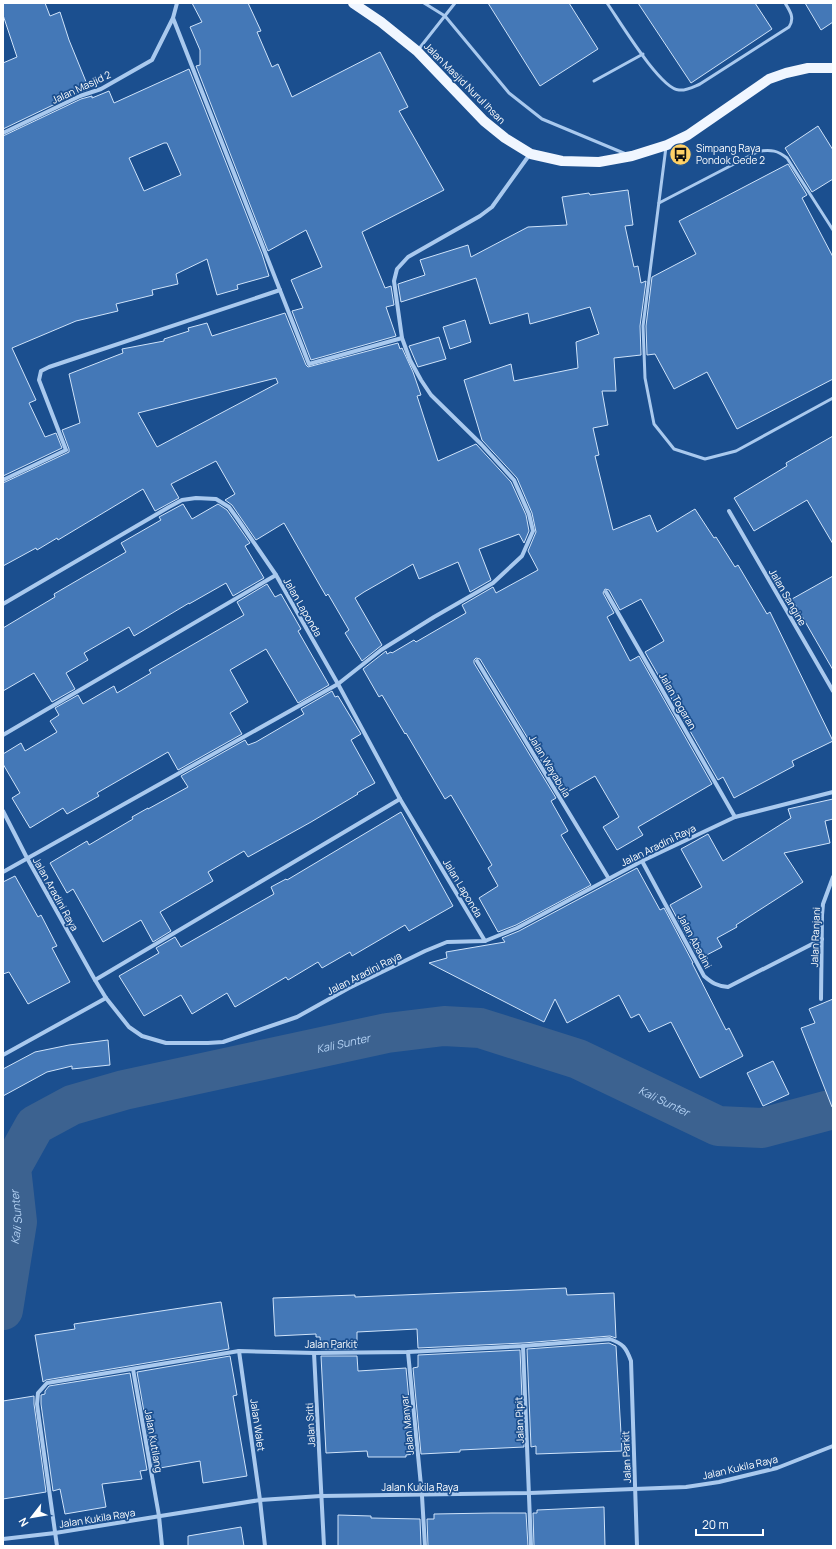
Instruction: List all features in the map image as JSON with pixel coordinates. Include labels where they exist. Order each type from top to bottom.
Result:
[{"type":"main road","name":"Jalan Masjid Nurul Ihsan","points":[[353,3],[381,22],[417,51],[484,121],[505,138],[531,154],[562,161],[599,162],[632,156],[667,145],[688,135],[769,79],[808,68],[833,68]]},
{"type":"street","name":"Jalan Masjid 2","points":[[3,133],[80,96],[101,89],[152,60],[173,18],[177,3]]},
{"type":"street","points":[[173,18],[309,364],[402,338]]},
{"type":"street","points":[[3,872],[338,684],[381,650],[492,583],[522,556],[533,531],[529,514],[514,480],[481,444],[431,395],[420,380],[410,360],[402,338],[394,281],[397,269],[408,257],[480,216],[492,207],[531,154]]},
{"type":"street","points":[[3,480],[66,450],[38,380],[41,371],[49,367],[280,290]]},
{"type":"street","name":"Jalan Laponda","points":[[3,604],[182,500],[196,498],[216,500],[229,507],[276,575],[338,684],[400,799],[485,941]]},
{"type":"street","name":"Jalan Sangine","points":[[729,511],[833,691]]},
{"type":"street","points":[[3,735],[276,575]]},
{"type":"street","name":"Jalan Togaran","points":[[606,592],[736,817]]},
{"type":"street","name":"Jalan Wayabula","points":[[477,661],[609,879]]},
{"type":"street","name":"Jalan Aradini Raya","points":[[3,811],[27,858],[95,980],[106,998],[128,1027],[142,1036],[166,1043],[208,1043],[223,1042],[297,1017],[349,988],[425,950],[448,942],[485,941],[517,928],[642,861],[736,817],[833,792]]},
{"type":"street","points":[[95,980],[400,799]]},
{"type":"street","name":"Jalan Abadini","points":[[642,861],[704,976],[717,986],[728,987],[822,939]]},
{"type":"street","name":"Jalan Ranjani","points":[[821,999],[823,904],[833,877]]},
{"type":"street","points":[[3,1055],[106,998]]},
{"type":"street","name":"Jalan Parkit","points":[[54,1533],[37,1404],[38,1392],[47,1384],[239,1351],[314,1353],[408,1352],[523,1346],[610,1339],[621,1343],[628,1350],[631,1360],[635,1490]]},
{"type":"street","name":"Jalan Pipit","points":[[523,1346],[531,1546]]},
{"type":"street","name":"Jalan Walet","points":[[239,1351],[265,1546]]},
{"type":"street","name":"Jalan Manyar","points":[[408,1352],[422,1496],[425,1546]]},
{"type":"street","name":"Jalan Sriti","points":[[314,1353],[324,1546]]},
{"type":"street","name":"Jalan Kutilang","points":[[133,1369],[162,1546]]},
{"type":"street","name":"Jalan Kukila Raya","points":[[3,1539],[54,1533],[260,1500],[321,1496],[422,1496],[635,1490],[686,1487],[777,1468],[833,1446]]},
{"type":"street","points":[[635,1490],[637,1546]]},
{"type":"street","points":[[54,1533],[57,1546]]},
{"type":"lane","points":[[424,3],[445,16],[509,93],[542,119],[632,156]]},
{"type":"lane","points":[[417,51],[455,3]]},
{"type":"lane","points":[[608,3],[656,74],[669,87],[678,90],[688,89],[700,84],[789,27],[792,18],[791,12],[785,3]]},
{"type":"lane","points":[[594,81],[643,54]]},
{"type":"lane","points":[[667,145],[643,326],[645,378],[654,424],[674,449],[705,459],[736,451],[833,398]]},
{"type":"lane","points":[[659,203],[759,151],[770,150],[779,152],[787,158],[833,230]]},
{"type":"building","points":[[3,3],[45,3],[50,16],[60,12],[69,40],[89,89],[3,129],[3,63],[17,57],[3,15]]},
{"type":"building","points":[[192,3],[248,3],[261,31],[257,32],[272,67],[278,64],[292,97],[380,52],[408,107],[399,111],[444,190],[362,232],[385,288],[391,286],[394,305],[386,307],[396,336],[311,360],[292,311],[303,308],[291,280],[322,267],[306,230],[268,251],[196,66],[200,65],[200,50],[190,27],[202,22]]},
{"type":"building","points":[[488,3],[569,3],[598,49],[540,86]]},
{"type":"building","points":[[638,3],[755,3],[772,29],[691,83]]},
{"type":"building","points":[[805,3],[833,3],[833,22],[821,30]]},
{"type":"building","points":[[189,69],[262,254],[269,276],[237,285],[238,289],[217,295],[207,259],[176,274],[178,284],[152,290],[153,295],[116,304],[118,311],[76,321],[12,348],[36,400],[29,403],[45,437],[56,433],[62,448],[3,476],[3,136],[81,99],[92,96],[92,98],[109,91],[114,103]],"holes":[[[167,143],[181,175],[144,191],[129,158]]]},
{"type":"building","points":[[818,126],[833,150],[833,179],[812,192],[785,148]]},
{"type":"building","points":[[788,164],[807,195],[802,198],[833,257],[833,379],[737,429],[707,372],[674,389],[655,354],[647,355],[646,326],[652,277],[696,254],[679,221]]},
{"type":"building","points":[[628,190],[633,225],[625,226],[634,267],[638,266],[641,283],[646,281],[640,326],[641,355],[614,358],[616,391],[602,391],[608,425],[593,428],[599,455],[595,456],[613,530],[650,515],[657,532],[695,509],[714,538],[716,537],[735,567],[738,565],[767,614],[770,612],[833,741],[792,761],[794,766],[734,798],[723,777],[718,780],[645,652],[664,641],[641,599],[620,610],[609,590],[605,589],[603,593],[614,613],[607,617],[630,661],[639,656],[712,784],[638,827],[643,835],[617,850],[603,827],[619,817],[595,776],[562,795],[480,659],[476,658],[474,663],[556,798],[551,801],[568,831],[561,835],[591,885],[516,925],[498,932],[479,898],[498,886],[488,868],[492,865],[451,795],[445,799],[406,733],[405,734],[382,695],[379,697],[363,669],[386,651],[387,654],[392,653],[414,640],[416,642],[466,613],[462,605],[493,587],[496,593],[538,570],[528,551],[536,532],[532,513],[517,478],[482,440],[464,380],[511,364],[514,381],[578,368],[576,342],[599,334],[590,307],[530,324],[528,313],[490,324],[476,278],[401,302],[398,284],[425,275],[420,260],[468,245],[471,257],[528,227],[567,225],[562,197]]},
{"type":"building","points":[[285,313],[308,367],[398,343],[400,349],[402,348],[413,372],[421,395],[417,396],[438,461],[476,444],[511,482],[526,515],[529,531],[524,543],[519,534],[479,549],[491,580],[470,592],[458,562],[419,579],[413,564],[355,598],[382,645],[362,661],[345,633],[349,630],[328,594],[326,596],[284,523],[256,540],[232,505],[225,500],[235,494],[216,461],[171,484],[179,498],[155,511],[143,489],[58,540],[57,538],[37,550],[36,548],[3,566],[3,483],[69,452],[62,430],[80,423],[69,374],[123,353],[122,349],[164,341],[164,339],[189,331],[188,328],[207,323],[212,336]],"holes":[[[276,378],[278,383],[157,447],[138,413]]]},
{"type":"building","points":[[465,320],[471,342],[450,349],[443,327]]},
{"type":"building","points":[[439,337],[446,359],[418,367],[409,346]]},
{"type":"building","points":[[833,436],[833,544],[807,500],[754,531],[734,498],[787,466],[786,463]]},
{"type":"building","points":[[183,504],[192,519],[218,504],[227,510],[250,543],[245,546],[264,578],[233,596],[226,583],[134,636],[129,627],[84,653],[88,660],[66,673],[75,689],[52,702],[34,673],[3,691],[3,628],[55,597],[54,594],[126,552],[121,543],[161,520],[159,517]]},
{"type":"building","points":[[833,576],[833,670],[792,599]]},
{"type":"building","points":[[267,584],[275,597],[281,594],[301,629],[298,631],[329,685],[298,703],[266,649],[230,670],[248,702],[230,713],[242,734],[178,770],[168,752],[97,793],[99,796],[67,814],[63,808],[30,828],[12,798],[20,793],[3,764],[3,754],[21,743],[25,751],[57,732],[50,721],[59,715],[55,708],[78,695],[83,704],[114,686],[117,693],[151,673],[149,670],[244,615],[237,602]]},
{"type":"building","points":[[332,691],[335,697],[338,696],[361,734],[351,740],[375,783],[311,822],[248,857],[244,851],[208,872],[213,881],[160,912],[171,931],[153,942],[141,920],[103,942],[73,889],[67,893],[50,863],[87,841],[89,845],[133,819],[132,817],[188,787],[181,776],[245,740],[248,745],[256,742],[304,714],[301,709]]},
{"type":"building","points":[[833,799],[833,819],[825,821],[830,843],[784,853],[803,882],[736,925],[737,927],[717,938],[722,947],[699,959],[670,905],[702,887],[681,849],[708,834],[723,861],[791,818],[788,809]]},
{"type":"building","points":[[401,812],[453,906],[409,931],[405,925],[352,956],[350,952],[322,968],[318,962],[288,980],[286,977],[235,1007],[227,993],[192,1014],[181,995],[144,1016],[119,976],[159,953],[156,948],[175,937],[181,947],[274,894],[271,887],[286,879],[287,880]]},
{"type":"building","points":[[637,868],[660,910],[664,908],[726,1030],[729,1028],[743,1056],[700,1078],[671,1022],[649,1032],[639,1014],[631,1018],[619,995],[567,1023],[555,999],[544,1022],[429,963],[447,958],[446,952],[505,942],[502,938],[519,931]]},
{"type":"building","points":[[15,876],[38,917],[41,915],[57,946],[52,948],[70,982],[28,1004],[9,972],[3,974],[3,882]]},
{"type":"building","points":[[833,999],[832,1107],[801,1028],[815,1023],[809,1009]]},
{"type":"building","points":[[108,1040],[110,1065],[72,1069],[72,1066],[47,1072],[3,1096],[3,1069],[35,1052],[69,1045]]},
{"type":"building","points":[[773,1061],[789,1094],[763,1106],[747,1073]]},
{"type":"building","points":[[566,1288],[567,1295],[614,1293],[616,1338],[610,1336],[523,1343],[418,1348],[417,1329],[357,1332],[357,1349],[321,1349],[320,1337],[316,1337],[316,1334],[275,1336],[273,1298],[355,1295],[355,1297]]},
{"type":"building","points":[[221,1302],[229,1349],[46,1380],[43,1382],[35,1335],[75,1329],[74,1324]]},
{"type":"building","points":[[609,1343],[616,1346],[622,1451],[536,1454],[536,1446],[531,1447],[527,1349]]},
{"type":"building","points":[[520,1350],[524,1447],[460,1450],[460,1452],[421,1454],[413,1368],[418,1367],[418,1355]]},
{"type":"building","points":[[230,1356],[237,1395],[233,1396],[247,1476],[203,1483],[200,1461],[154,1469],[137,1372]]},
{"type":"building","points":[[321,1356],[357,1356],[358,1371],[406,1368],[414,1454],[406,1455],[406,1457],[368,1457],[367,1451],[326,1453]]},
{"type":"building","points":[[130,1373],[147,1470],[140,1471],[142,1479],[102,1484],[106,1507],[65,1514],[60,1489],[53,1491],[41,1395],[45,1394],[45,1391],[49,1386]]},
{"type":"building","points":[[34,1396],[46,1492],[3,1499],[3,1401]]},
{"type":"building","points":[[604,1507],[605,1546],[534,1546],[533,1513],[537,1513],[537,1510]]},
{"type":"building","points":[[526,1513],[528,1546],[428,1546],[427,1519],[434,1519],[434,1514]]},
{"type":"building","points":[[338,1515],[371,1516],[371,1518],[420,1519],[421,1546],[338,1546]]},
{"type":"building","points":[[241,1527],[244,1546],[188,1546],[188,1536]]},
{"type":"waterway","name":"Kali Sunter","points":[[3,1310],[17,1222],[11,1168],[35,1125],[72,1105],[124,1090],[387,1033],[444,1026],[480,1028],[578,1059],[718,1126],[762,1128],[833,1109]]},
{"type":"place","name":"Simpang Raya Pondok Gede 2","points":[[681,154]]}]
